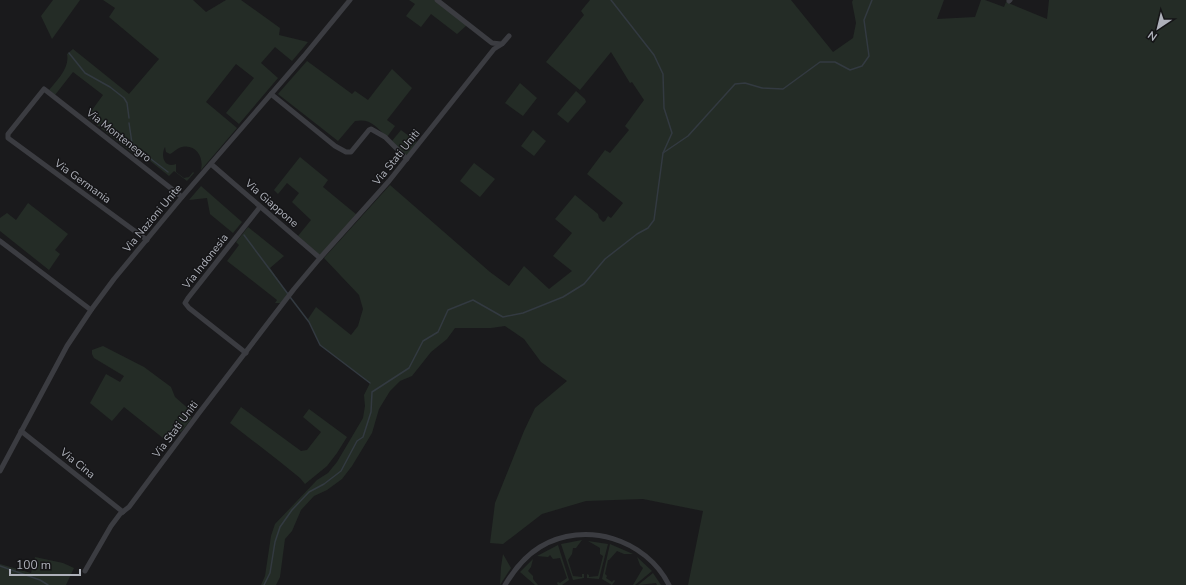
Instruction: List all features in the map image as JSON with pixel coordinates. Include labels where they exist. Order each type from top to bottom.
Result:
[{"type":"street","name":"Via Nazioni Unite","points":[[0,471],[69,342],[91,310],[182,197],[350,0]]},
{"type":"street","points":[[437,0],[492,43],[502,44]]},
{"type":"street","name":"Via Stati Uniti","points":[[85,571],[111,526],[129,507],[294,289],[320,258],[362,213],[407,159],[494,49],[502,44],[509,36]]},
{"type":"street","points":[[492,43],[494,49]]},
{"type":"street","name":"Via Germania","points":[[44,89],[8,134],[8,138],[147,240]]},
{"type":"street","name":"Via Montenegro","points":[[44,89],[182,197]]},
{"type":"street","points":[[271,94],[329,141],[346,152],[352,152],[369,130],[372,129],[385,137],[407,159]]},
{"type":"street","name":"Via Giappone","points":[[211,164],[320,258]]},
{"type":"street","name":"Via Indonesia","points":[[246,353],[185,304],[188,298],[260,207]]},
{"type":"street","points":[[0,241],[91,310]]},
{"type":"street","name":"Via Cina","points":[[21,431],[123,512]]},
{"type":"street","points":[[505,585],[523,561],[540,547],[558,539],[578,534],[612,538],[639,550],[658,567],[669,585]]},
{"type":"shaded area","points":[[53,0],[80,0],[52,39],[41,16]]},
{"type":"shaded area","points":[[103,0],[193,0],[206,12],[226,0],[241,0],[280,28],[279,35],[308,42],[292,61],[275,47],[261,63],[278,78],[239,124],[226,113],[254,78],[236,64],[206,102],[237,128],[201,170],[202,165],[200,156],[195,150],[182,147],[170,154],[166,152],[165,147],[164,149],[163,156],[165,161],[169,165],[176,164],[176,172],[184,178],[189,177],[193,172],[194,173],[187,181],[174,171],[169,176],[139,152],[136,156],[87,117],[103,95],[73,72],[55,95],[49,90],[65,69],[67,64],[67,54],[73,49],[129,94],[159,59],[109,17],[115,8]]},
{"type":"shaded area","points":[[409,0],[434,0],[467,25],[457,34],[431,14],[421,27],[406,16],[415,4]]},
{"type":"shaded area","points":[[590,0],[791,0],[833,52],[853,38],[856,23],[852,2],[853,0],[944,0],[937,19],[975,17],[981,0],[1004,7],[1006,2],[1047,19],[1049,0],[1186,0],[1186,585],[688,585],[703,511],[643,499],[586,501],[542,514],[503,544],[490,543],[495,503],[524,431],[535,408],[567,381],[541,362],[524,339],[505,326],[491,328],[455,328],[447,339],[431,352],[412,376],[400,381],[390,391],[379,409],[372,433],[352,466],[342,479],[327,490],[314,496],[301,510],[292,531],[285,539],[280,577],[276,585],[261,585],[265,576],[271,536],[275,524],[317,480],[328,473],[337,462],[363,418],[365,406],[364,395],[370,383],[320,345],[308,319],[316,307],[351,335],[358,326],[363,309],[359,295],[324,258],[390,185],[490,272],[509,286],[524,266],[549,289],[572,271],[553,256],[572,233],[555,219],[575,195],[598,214],[599,218],[603,222],[608,216],[611,218],[623,203],[587,174],[605,150],[610,153],[629,130],[625,126],[644,100],[632,82],[630,83],[611,52],[580,90],[546,62],[584,15],[581,11]]},
{"type":"shaded area","points":[[307,61],[352,94],[355,91],[368,100],[392,69],[412,88],[387,120],[395,126],[387,137],[373,124],[361,120],[355,121],[338,141],[278,94]]},
{"type":"shaded area","points":[[520,83],[537,98],[523,116],[505,103]]},
{"type":"shaded area","points":[[576,91],[585,99],[586,102],[568,123],[557,114]]},
{"type":"shaded area","points":[[401,130],[417,142],[407,156],[392,141]]},
{"type":"shaded area","points":[[533,130],[546,141],[534,156],[521,146]]},
{"type":"shaded area","points":[[300,157],[328,180],[323,187],[357,215],[321,256],[298,236],[311,220],[292,202],[299,193],[287,183],[278,194],[274,190]]},
{"type":"shaded area","points":[[474,163],[495,179],[480,197],[460,181]]},
{"type":"shaded area","points":[[201,186],[242,222],[233,233],[210,214],[207,198],[189,200]]},
{"type":"shaded area","points":[[28,203],[68,234],[55,250],[60,254],[49,270],[0,231],[0,218],[7,213],[16,220]]},
{"type":"shaded area","points":[[248,227],[284,256],[270,268],[288,294],[281,303],[275,303],[277,300],[227,261],[239,245],[236,242]]},
{"type":"shaded area","points":[[103,346],[144,367],[171,387],[175,397],[192,412],[191,419],[181,432],[177,430],[168,442],[124,407],[112,421],[90,403],[106,374],[120,382],[124,376],[94,358],[92,350]]},
{"type":"shaded area","points":[[241,407],[301,451],[307,450],[321,432],[303,417],[309,409],[347,437],[327,466],[305,484],[300,478],[230,423]]},
{"type":"shaded area","points":[[582,540],[576,548],[573,548],[572,554],[568,560],[573,576],[582,577],[582,574],[584,574],[584,578],[573,580],[561,544]]},
{"type":"shaded area","points":[[588,541],[608,544],[599,579],[587,578],[587,574],[589,577],[598,576],[603,556],[600,554],[600,548]]},
{"type":"shaded area","points":[[610,544],[633,554],[624,554],[617,551],[608,560],[605,574],[607,576],[606,578],[612,582],[614,580],[615,581],[612,585],[602,579]]},
{"type":"shaded area","points":[[558,545],[569,580],[562,585],[558,585],[557,583],[560,583],[567,578],[560,558],[553,559],[550,555],[548,557],[537,556]]},
{"type":"shaded area","points":[[503,554],[511,568],[500,585],[501,567]]},
{"type":"shaded area","points":[[35,557],[63,563],[74,568],[66,585],[0,585],[0,564],[31,573]]},
{"type":"shaded area","points":[[637,557],[652,571],[633,585],[643,568]]},
{"type":"shaded area","points":[[533,559],[531,567],[528,571],[538,585],[535,585],[520,572]]},
{"type":"shaded area","points":[[653,573],[661,585],[657,585],[656,583],[638,585]]},
{"type":"waterway","points":[[264,585],[270,573],[275,542],[280,527],[292,510],[309,492],[324,484],[341,471],[357,441],[363,437],[371,412],[372,392],[409,368],[423,341],[438,332],[448,310],[473,300],[503,317],[523,313],[563,297],[584,284],[605,259],[637,234],[648,228],[654,220],[663,153],[672,133],[664,108],[663,74],[654,55],[611,0]]},
{"type":"waterway","points":[[663,153],[688,136],[735,84],[745,83],[762,88],[783,89],[820,62],[835,62],[850,70],[862,66],[869,56],[864,20],[872,0]]},
{"type":"waterway","points":[[69,53],[85,73],[110,87],[124,98],[127,103],[129,118]]},
{"type":"waterway","points":[[129,123],[132,143],[140,150]]},
{"type":"waterway","points":[[143,153],[168,172]]},
{"type":"waterway","points":[[244,235],[288,294]]},
{"type":"waterway","points":[[290,297],[309,322],[320,345],[370,383]]},
{"type":"waterway","points":[[0,566],[40,580],[48,585]]}]
